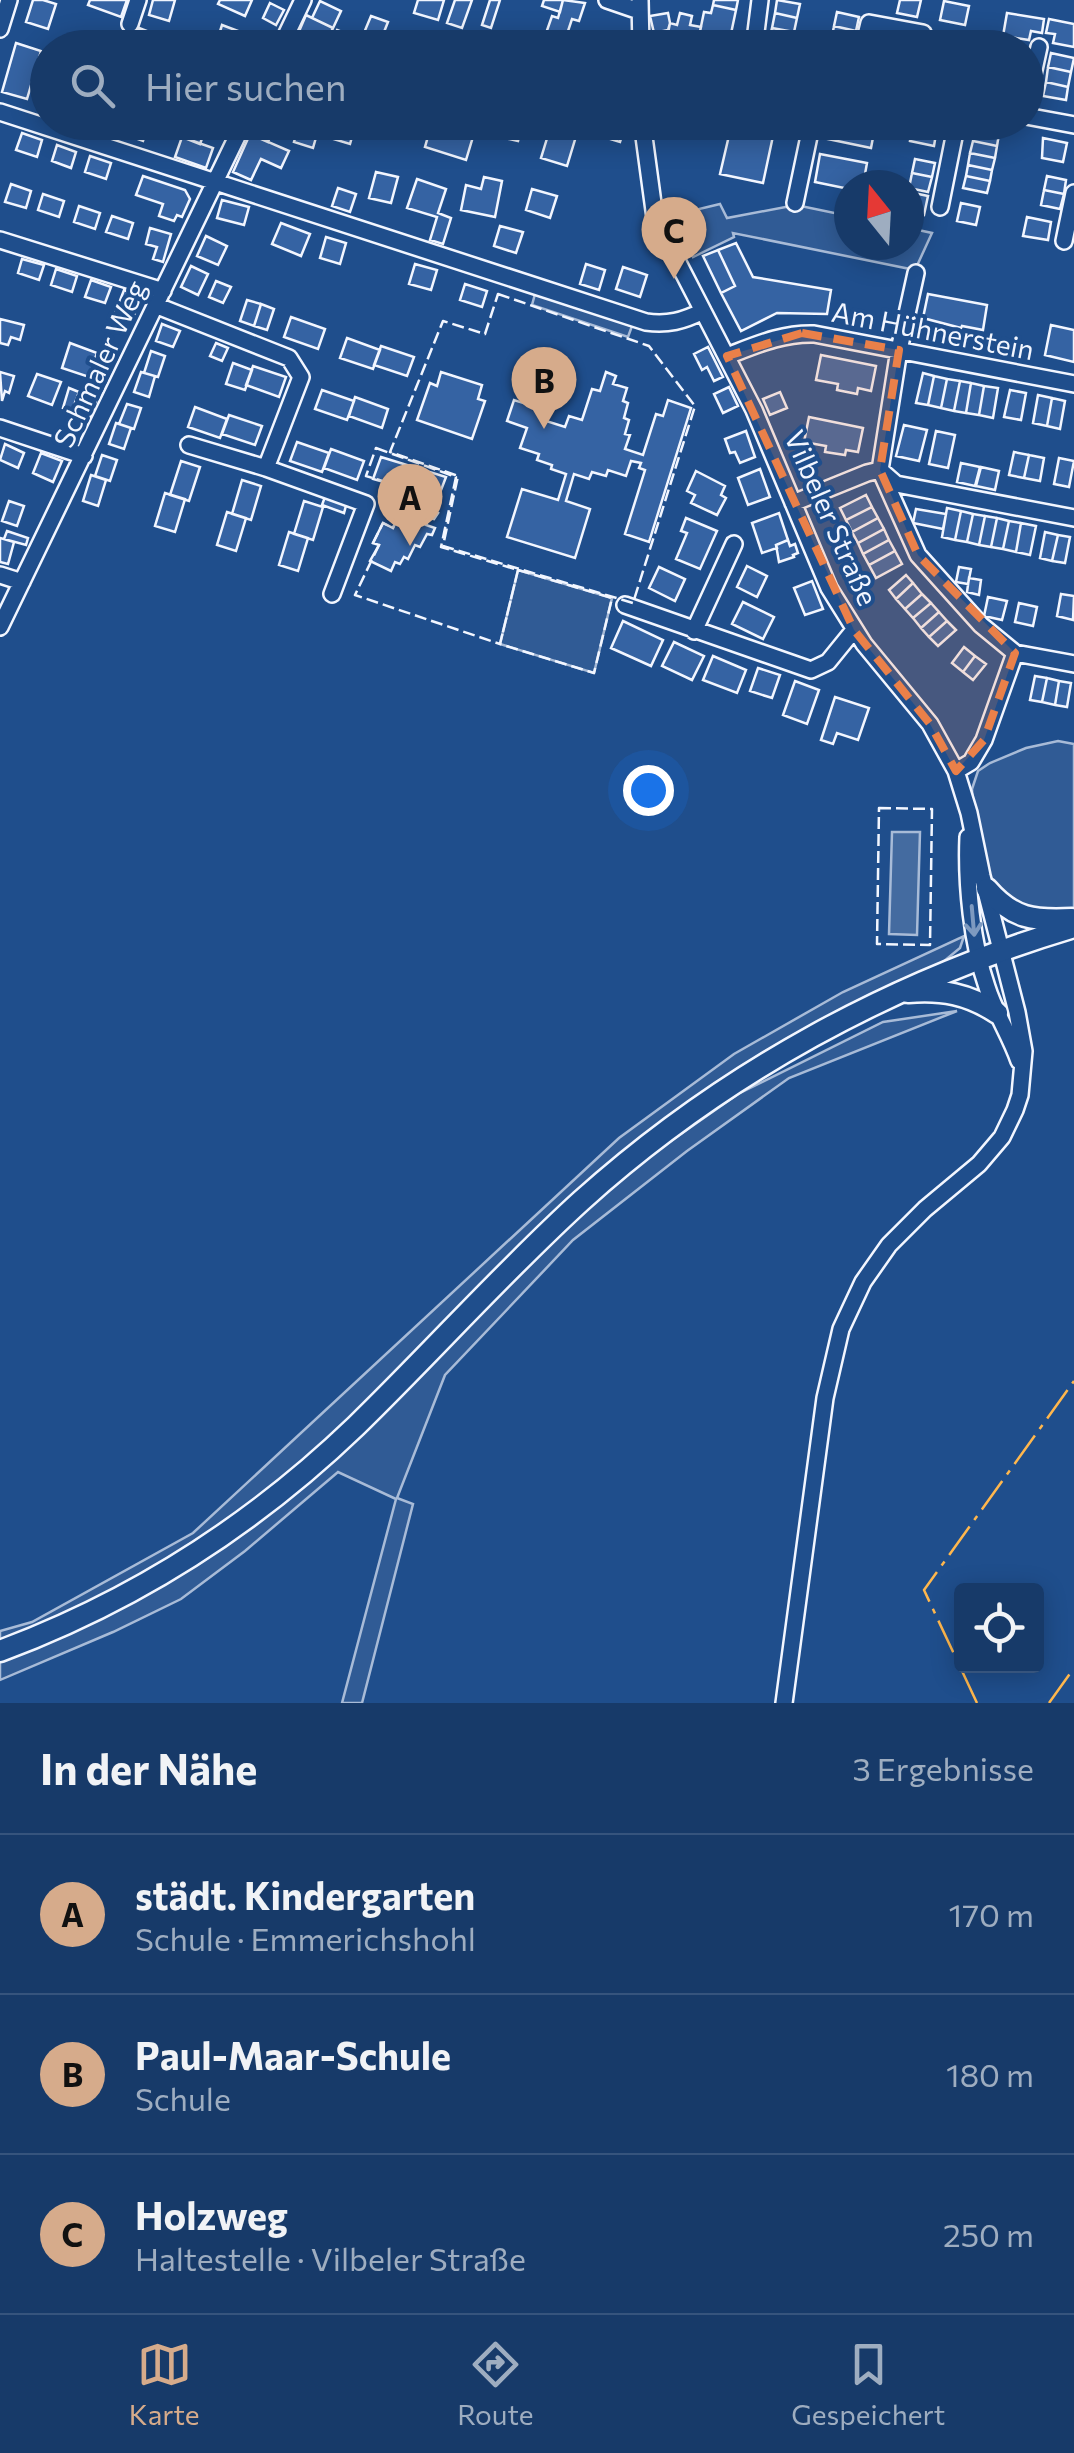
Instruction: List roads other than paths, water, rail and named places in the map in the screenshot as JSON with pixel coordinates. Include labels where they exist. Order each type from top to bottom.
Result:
[{"type":"main road","points":[[986,889],[1013,913],[1028,918],[1074,919]]},
{"type":"main road","points":[[0,1651],[125,1596],[248,1518],[354,1428],[556,1225],[616,1171],[688,1116],[770,1061],[896,994],[978,959],[1074,927]]},
{"type":"main road","points":[[896,994],[932,991],[962,995],[997,1013]]},
{"type":"street","points":[[0,29],[9,0]]},
{"type":"street","points":[[130,24],[138,0]]},
{"type":"street","points":[[289,30],[303,0]]},
{"type":"street","points":[[607,0],[640,6]]},
{"type":"street","points":[[756,30],[760,0]]},
{"type":"street","points":[[867,30],[868,23],[903,30]]},
{"type":"street","points":[[0,112],[30,122]]},
{"type":"street","points":[[1044,119],[1074,125]]},
{"type":"street","points":[[86,140],[646,322],[664,325],[685,321],[703,311]]},
{"type":"street","name":"Schmaler Weg","points":[[0,627],[236,140]]},
{"type":"street","name":"Vilbeler Straße","points":[[645,140],[655,218],[761,425],[829,588],[854,630],[930,724],[956,771],[1020,1029],[1023,1071]]},
{"type":"street","points":[[796,203],[808,140]]},
{"type":"street","points":[[940,206],[953,140]]},
{"type":"street","points":[[1064,241],[1074,192]]},
{"type":"street","points":[[0,240],[159,298],[288,358],[300,377],[266,468]]},
{"type":"street","points":[[916,273],[880,470],[918,555],[981,624],[1015,653],[1074,664]]},
{"type":"street","name":"Am Hühnerstein","points":[[726,356],[774,338],[802,333],[1074,384]]},
{"type":"street","points":[[0,428],[84,456]]},
{"type":"street","points":[[189,445],[366,504],[332,594]]},
{"type":"street","points":[[793,504],[880,470]]},
{"type":"street","points":[[880,470],[896,484],[1074,518]]},
{"type":"street","points":[[694,631],[734,544]]},
{"type":"street","points":[[0,576],[22,582]]},
{"type":"street","points":[[625,605],[811,670],[828,662],[854,630]]},
{"type":"street","points":[[956,771],[970,762],[984,740],[1015,653]]},
{"type":"street","name":"Vilbeler Straße","points":[[969,814],[967,860],[978,959],[1023,1071]]},
{"type":"street","points":[[784,1703],[824,1398],[841,1329],[863,1282],[888,1245],[979,1164],[1002,1137],[1015,1110],[1023,1071]]},
{"type":"place","name":"Holzweg","points":[[674,279]]},
{"type":"place","name":"Paul-Maar-Schule","points":[[544,429]]},
{"type":"place","name":"städt. Kindergarten","points":[[410,546]]}]
